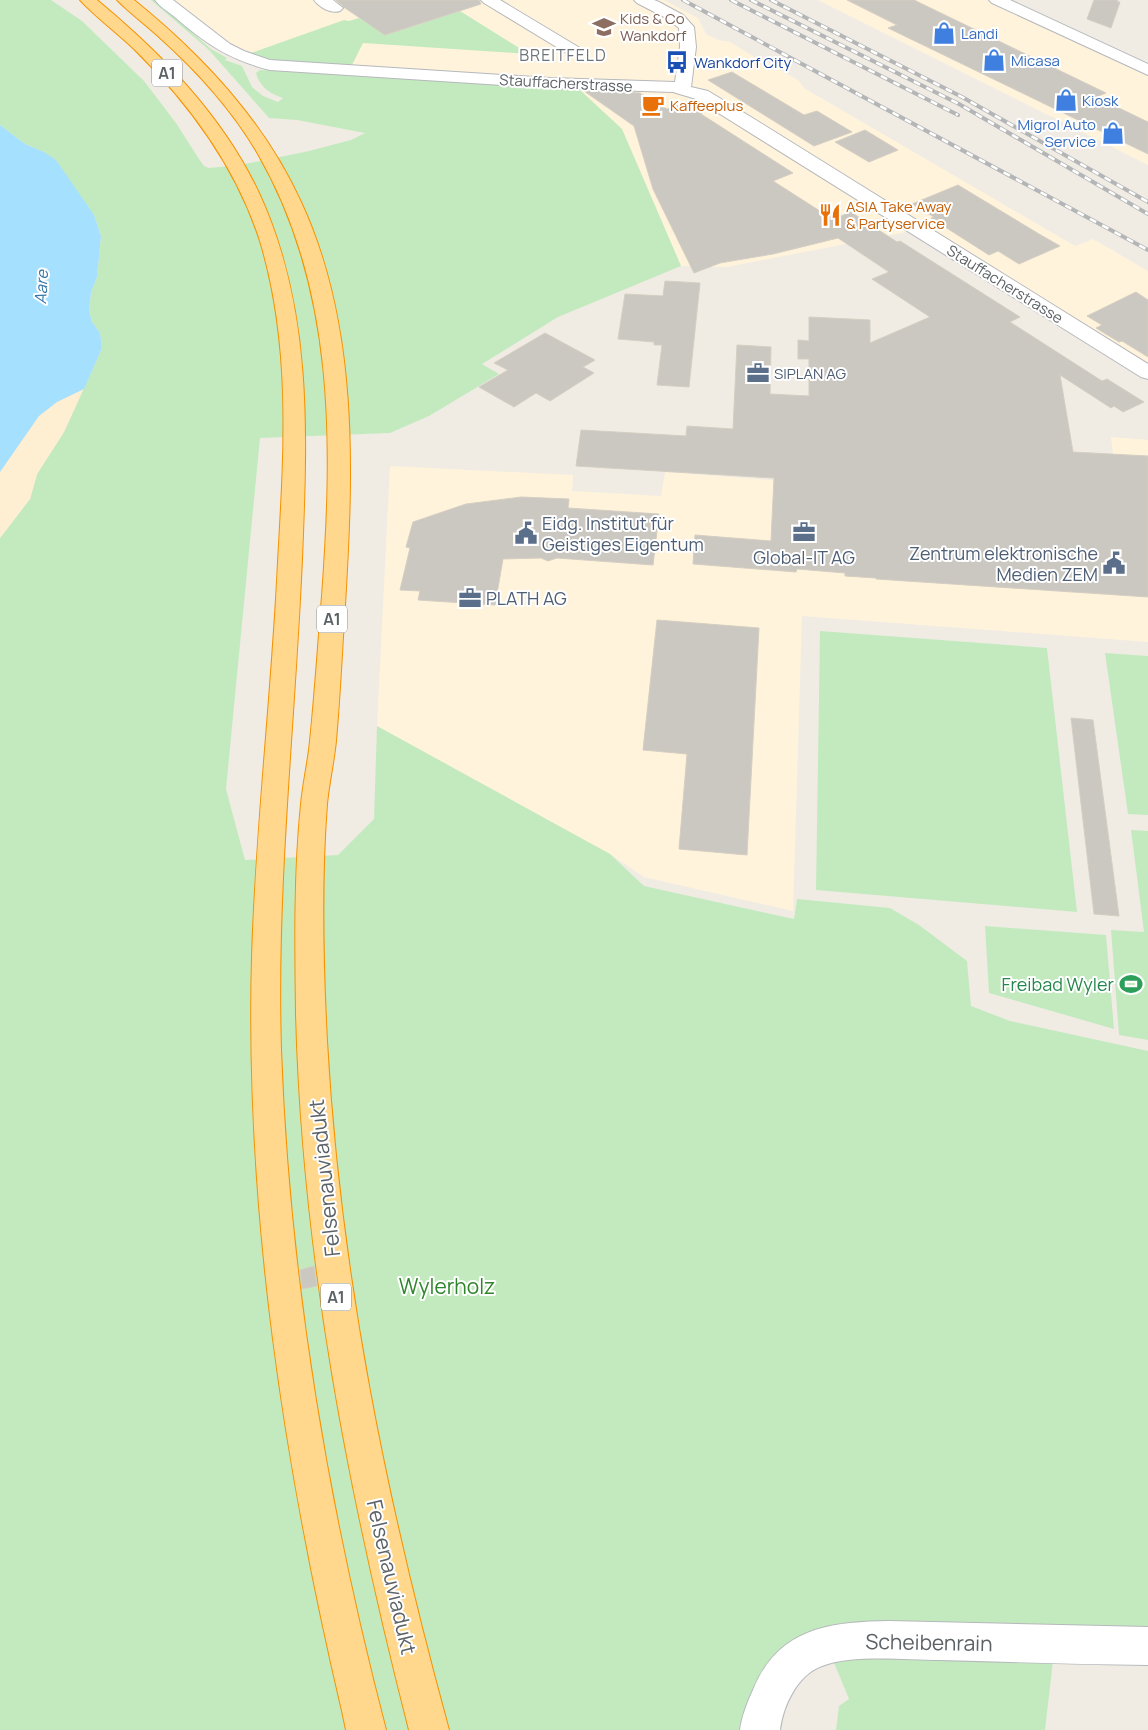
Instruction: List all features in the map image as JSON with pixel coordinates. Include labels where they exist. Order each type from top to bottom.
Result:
[{"type":"highway","name":"A1","points":[[88,0],[138,44],[172,78],[200,112],[232,158],[259,214],[281,283],[293,354],[297,437],[286,649],[270,858],[267,941],[266,1046],[271,1164],[284,1296],[308,1454],[321,1527],[366,1730]]},
{"type":"highway","name":"Felsenauviadukt","points":[[125,0],[174,42],[207,76],[242,118],[265,152],[295,209],[319,278],[334,350],[340,435],[338,500],[332,621],[323,740],[314,802],[312,856],[310,987],[315,1097],[336,1294],[347,1365],[378,1522],[429,1730]]},
{"type":"street","name":"Stauffacherstrasse","points":[[163,0],[227,51],[248,60],[270,65],[368,72],[682,88],[696,93],[716,102],[1148,373]]},
{"type":"street","points":[[489,0],[574,51]]},
{"type":"street","points":[[642,0],[677,18],[687,28],[689,38],[682,88]]},
{"type":"street","points":[[997,0],[1148,70]]},
{"type":"street","name":"Scheibenrain","points":[[760,1730],[768,1700],[783,1673],[808,1650],[825,1644],[846,1640],[889,1640],[1148,1646]]},
{"type":"shaded area","points":[[163,0],[664,0],[698,18],[706,34],[718,40],[730,42],[756,58],[763,59],[799,81],[804,88],[1075,246],[1093,239],[1148,271],[1148,373],[915,228],[902,233],[727,267],[681,266],[622,129],[573,84],[256,62]]},
{"type":"shaded area","points":[[818,0],[997,0],[1148,70],[1148,165]]},
{"type":"shaded area","points":[[1111,437],[1148,440],[1148,456],[1113,454]]},
{"type":"shaded area","points":[[390,466],[573,475],[572,491],[661,496],[665,472],[1148,506],[1148,642],[802,616],[793,911],[644,877],[610,854],[377,726]]},
{"type":"green space","name":"Wylerholz","points":[[0,0],[51,0],[82,21],[144,81],[176,123],[204,166],[209,168],[240,165],[309,151],[351,140],[365,133],[297,120],[269,118],[209,50],[151,0],[155,0],[211,49],[227,58],[225,60],[242,66],[252,87],[263,96],[278,102],[283,98],[262,86],[257,78],[256,73],[260,70],[580,90],[622,129],[681,266],[558,317],[482,364],[499,374],[429,416],[390,433],[260,438],[226,789],[245,860],[338,855],[374,819],[377,726],[610,854],[644,886],[794,919],[797,899],[890,908],[919,925],[967,961],[971,1006],[1010,1021],[1148,1051],[1148,1631],[843,1628],[742,1730],[0,1730],[0,538],[30,499],[37,474],[64,432],[102,348],[100,333],[92,322],[89,311],[91,292],[97,277],[101,236],[94,215],[44,152],[25,144],[0,125]]},
{"type":"green space","points":[[460,11],[529,54],[363,43],[349,71],[240,57],[344,20],[349,21],[359,18],[386,35]]},
{"type":"green space","points":[[820,631],[1047,648],[1077,912],[816,890]]},
{"type":"green space","points":[[1105,653],[1148,656],[1148,815],[1128,814]]},
{"type":"green space","name":"Freibad Wyler","points":[[1131,830],[1148,831],[1148,1040],[1119,1035],[1111,930],[1144,932]]},
{"type":"green space","points":[[985,926],[1106,935],[1114,1029],[989,993]]},
{"type":"green space","points":[[832,1658],[1053,1661],[1045,1730],[836,1730],[839,1706],[849,1699]]},
{"type":"sand","points":[[93,368],[64,432],[37,474],[30,499],[0,538],[0,453],[47,388]]},
{"type":"water","name":"Aare","points":[[0,125],[25,144],[44,152],[56,160],[94,215],[101,236],[97,277],[91,292],[89,311],[92,322],[100,333],[102,348],[84,389],[57,402],[39,416],[0,472]]},
{"type":"building","points":[[336,0],[479,0],[481,4],[385,35]]},
{"type":"building","points":[[847,0],[914,0],[1106,93],[1096,97],[1148,122],[1148,154],[888,28],[897,25]]},
{"type":"building","points":[[1094,0],[1118,0],[1117,2],[1120,2],[1111,28],[1087,19]]},
{"type":"building","points":[[732,72],[804,115],[817,111],[852,132],[814,146],[708,80]]},
{"type":"building","points":[[584,91],[640,93],[667,109],[692,100],[706,107],[701,114],[793,173],[773,181],[823,213],[831,210],[841,216],[851,212],[897,242],[900,241],[1020,317],[1010,322],[1102,381],[1107,379],[1144,402],[1123,412],[1114,406],[1111,408],[1060,375],[1073,452],[1148,456],[1148,597],[876,579],[845,576],[845,573],[797,569],[796,572],[693,564],[695,535],[771,541],[774,478],[576,466],[581,430],[686,436],[687,426],[733,429],[737,345],[771,347],[770,394],[809,396],[809,359],[798,359],[798,340],[809,341],[809,317],[870,320],[870,343],[930,317],[872,279],[889,272],[838,238],[773,254],[720,263],[694,273],[653,189],[634,126]]},
{"type":"building","points":[[865,130],[898,150],[869,162],[835,142]]},
{"type":"building","points":[[958,185],[1060,246],[1019,264],[998,251],[989,255],[912,204]]},
{"type":"building","points":[[665,281],[700,283],[689,387],[657,385],[662,345],[654,345],[654,342],[618,339],[625,294],[663,296]]},
{"type":"building","points":[[1136,292],[1148,300],[1148,357],[1096,328],[1102,325],[1087,316]]},
{"type":"building","points":[[545,333],[595,360],[583,367],[594,373],[550,401],[536,393],[514,407],[479,387],[508,370],[494,363]]},
{"type":"building","points":[[521,497],[569,499],[568,508],[659,514],[653,565],[557,558],[548,561],[541,558],[503,559],[495,605],[418,600],[420,591],[400,590],[410,548],[406,547],[413,522],[466,504]]},
{"type":"building","points":[[657,620],[759,628],[747,855],[679,849],[687,754],[643,750]]},
{"type":"building","points":[[1071,718],[1093,720],[1119,916],[1094,914]]},
{"type":"building","points":[[314,1266],[317,1286],[302,1289],[300,1270]]},
{"type":"railway","points":[[683,0],[1148,250]]},
{"type":"railway","points":[[731,0],[958,115]]},
{"type":"railway","points":[[751,0],[959,104],[1148,214]]},
{"type":"railway","points":[[771,0],[962,97],[1148,202]]},
{"type":"place","name":"Kids & Co Wankdorf","points":[[604,27]]},
{"type":"place","name":"Landi","points":[[944,33]]},
{"type":"place","name":"Micasa","points":[[994,60]]},
{"type":"place","name":"Wankdorf City","points":[[677,62]]},
{"type":"place","name":"Kiosk","points":[[1066,100]]},
{"type":"place","name":"Kaffeeplus","points":[[653,105]]},
{"type":"place","name":"Migrol Auto Service","points":[[1113,133]]},
{"type":"place","name":"ASIA Take Away & Partyservice","points":[[830,215]]},
{"type":"place","name":"SIPLAN AG","points":[[758,373]]},
{"type":"place","name":"Global-IT AG","points":[[804,532]]},
{"type":"place","name":"Eidg. Institut für Geistiges Eigentum","points":[[526,533]]},
{"type":"place","name":"Zentrum elektronische Medien ZEM","points":[[1114,563]]},
{"type":"place","name":"PLATH AG","points":[[470,598]]},
{"type":"place","name":"Freibad Wyler","points":[[1131,984]]},
{"type":"district","name":"BREITFELD","points":[[563,55]]}]
